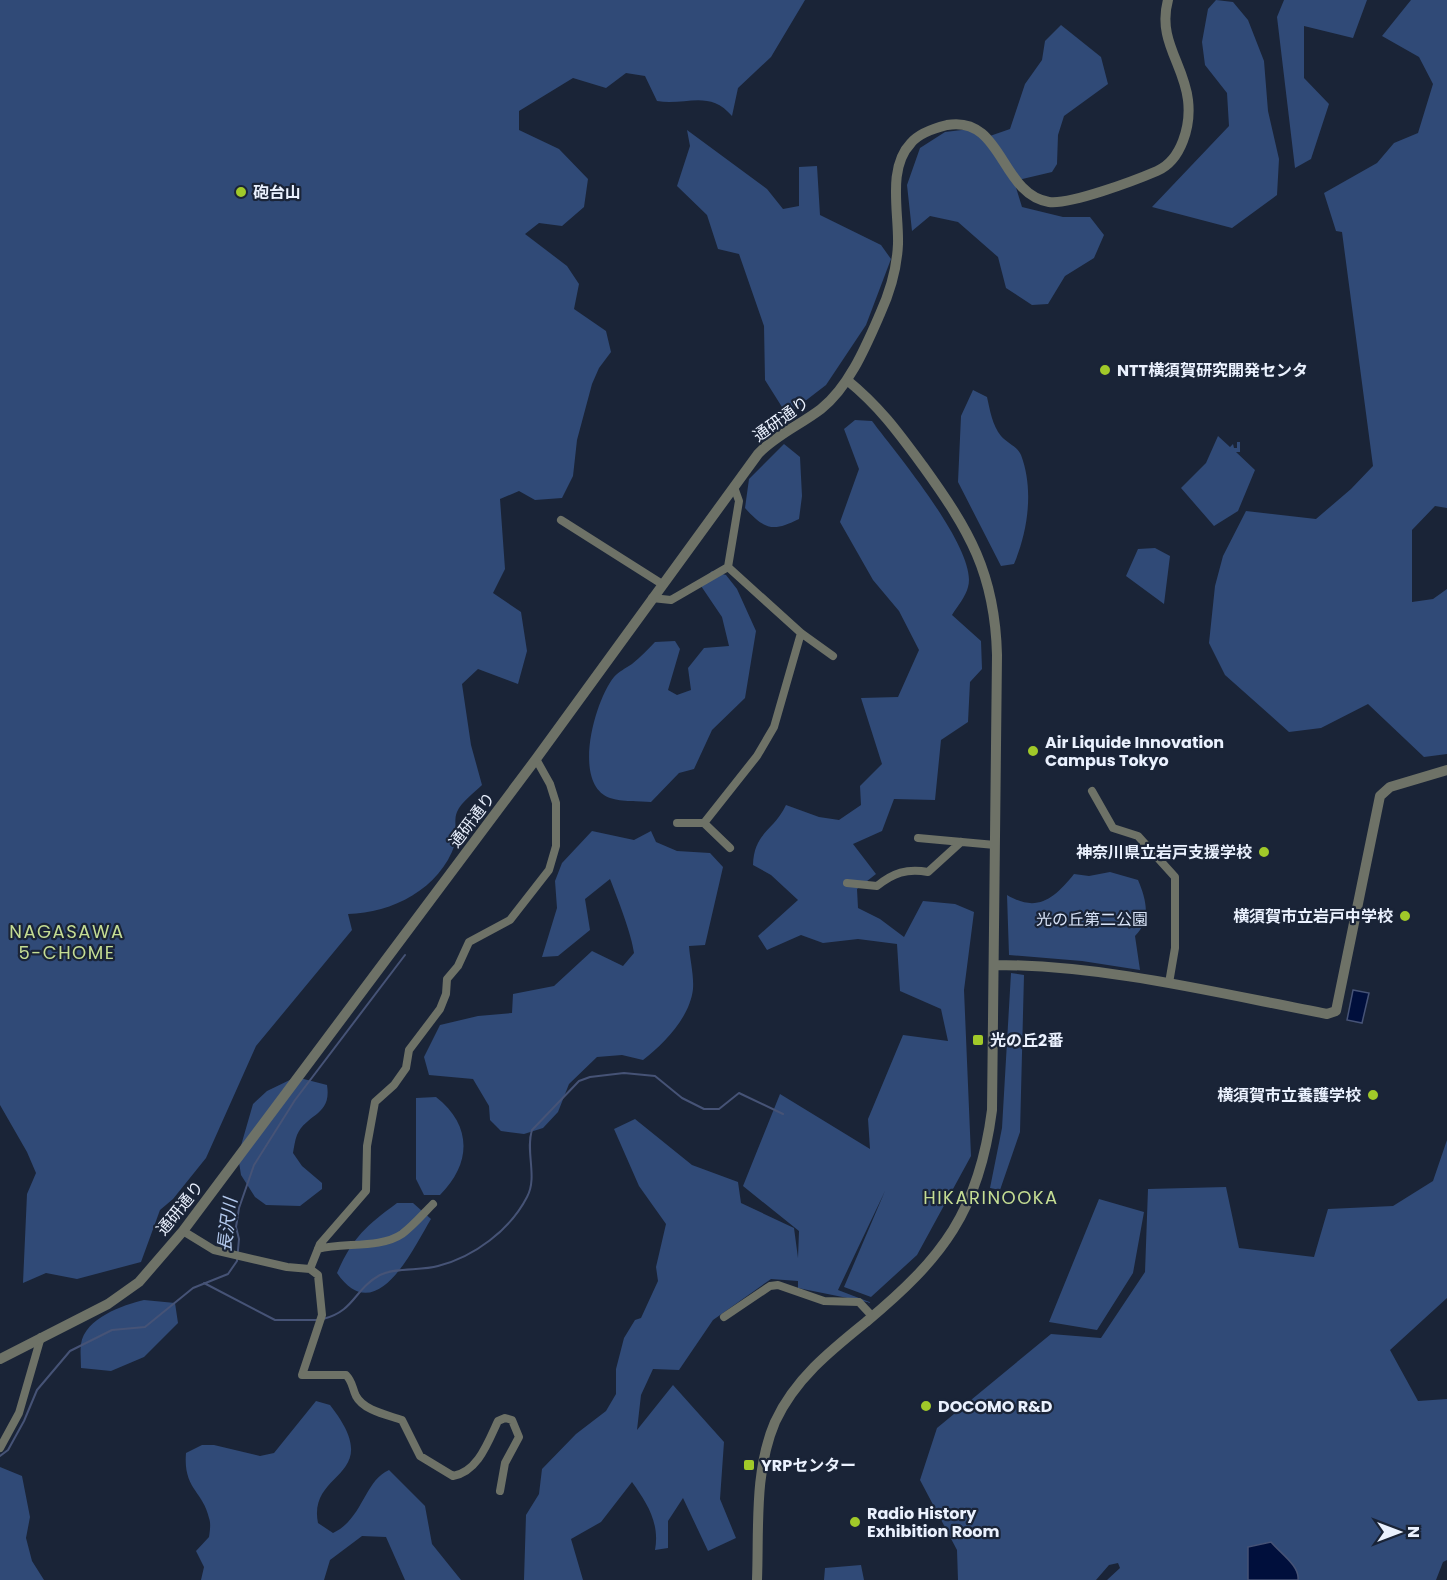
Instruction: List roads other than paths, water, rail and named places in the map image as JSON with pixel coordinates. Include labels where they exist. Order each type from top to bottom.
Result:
[{"type":"street","name":"通研通り","points":[[0,1359],[108,1304],[139,1282],[183,1231],[536,759],[734,487],[767,445],[821,409],[847,380],[881,313],[896,267],[897,176],[901,157],[911,142],[941,126],[958,123],[973,127],[994,144],[1013,178],[1024,190],[1032,196],[1049,202],[1082,197],[1165,167],[1173,159],[1184,137],[1188,100],[1166,33],[1168,0]]},
{"type":"street","points":[[757,1580],[760,1482],[763,1460],[775,1424],[806,1374],[934,1259],[965,1211],[981,1173],[992,1110],[997,635],[987,579],[961,519],[876,403],[847,380]]},
{"type":"street","points":[[728,567],[739,501],[734,487]]},
{"type":"street","points":[[561,520],[662,584]]},
{"type":"street","points":[[652,598],[671,600],[728,567]]},
{"type":"street","points":[[728,567],[801,633],[833,656]]},
{"type":"street","points":[[704,823],[757,756],[774,727],[801,633]]},
{"type":"street","points":[[310,1269],[318,1249],[366,1191],[367,1146],[375,1102],[394,1085],[406,1068],[409,1050],[440,1009],[446,994],[447,979],[458,966],[469,942],[510,920],[549,870],[556,846],[556,803],[550,784],[536,759]]},
{"type":"street","points":[[994,964],[1070,968],[1169,983],[1327,1014],[1336,1011],[1380,796],[1390,787],[1447,770]]},
{"type":"street","points":[[1092,791],[1113,828],[1138,836],[1175,877],[1175,948],[1169,983]]},
{"type":"street","points":[[677,823],[704,823],[730,848]]},
{"type":"street","points":[[918,838],[995,845]]},
{"type":"street","points":[[847,883],[877,886],[890,876],[912,869],[928,872],[961,842]]},
{"type":"street","points":[[318,1249],[337,1244],[384,1240],[400,1235],[433,1204]]},
{"type":"street","points":[[183,1231],[214,1250],[287,1267],[310,1269],[318,1275],[322,1315],[302,1375],[346,1376],[351,1380],[360,1402],[387,1417],[402,1420],[420,1456],[453,1476],[464,1474],[474,1465],[498,1421],[505,1418],[512,1420],[519,1437],[505,1463],[500,1491]]},
{"type":"street","points":[[724,1317],[762,1289],[778,1285],[824,1301],[859,1302],[872,1316]]},
{"type":"street","points":[[0,1448],[8,1438],[19,1413],[41,1337]]},
{"type":"waterway","name":"長沢川","points":[[0,1456],[8,1450],[37,1390],[70,1351],[112,1330],[145,1327],[193,1288],[228,1274],[237,1261],[239,1239],[236,1227],[239,1208],[254,1165],[295,1100],[405,955]]},
{"type":"waterway","points":[[323,1319],[342,1311],[371,1281],[380,1275],[451,1262],[477,1249],[501,1231],[520,1209],[530,1189],[532,1130],[579,1081],[590,1077],[624,1073],[655,1076],[682,1098],[704,1109],[719,1109],[739,1093],[783,1114]]},
{"type":"waterway","points":[[204,1283],[275,1320],[318,1320]]},
{"type":"place","name":"砲台山","points":[[241,192]]},
{"type":"place","name":"NTT横須賀研究開発センタ","points":[[1105,370]]},
{"type":"place","name":"Air Liquide Innovation Campus Tokyo","points":[[1033,751]]},
{"type":"place","name":"神奈川県立岩戸支援学校","points":[[1264,852]]},
{"type":"place","name":"横須賀市立岩戸中学校","points":[[1405,916]]},
{"type":"place","name":"光の丘2番","points":[[978,1040]]},
{"type":"place","name":"横須賀市立養護学校","points":[[1373,1095]]},
{"type":"place","name":"DOCOMO R&D","points":[[926,1406]]},
{"type":"place","name":"YRPセンター","points":[[749,1465]]},
{"type":"place","name":"Radio History Exhibition Room","points":[[855,1522]]},
{"type":"district","name":"NAGASAWA 5-CHOME","points":[[67,941]]},
{"type":"district","name":"HIKARINOOKA","points":[[991,1197]]},
{"type":"park label","name":"光の丘第二公園","points":[[1092,919]]}]
